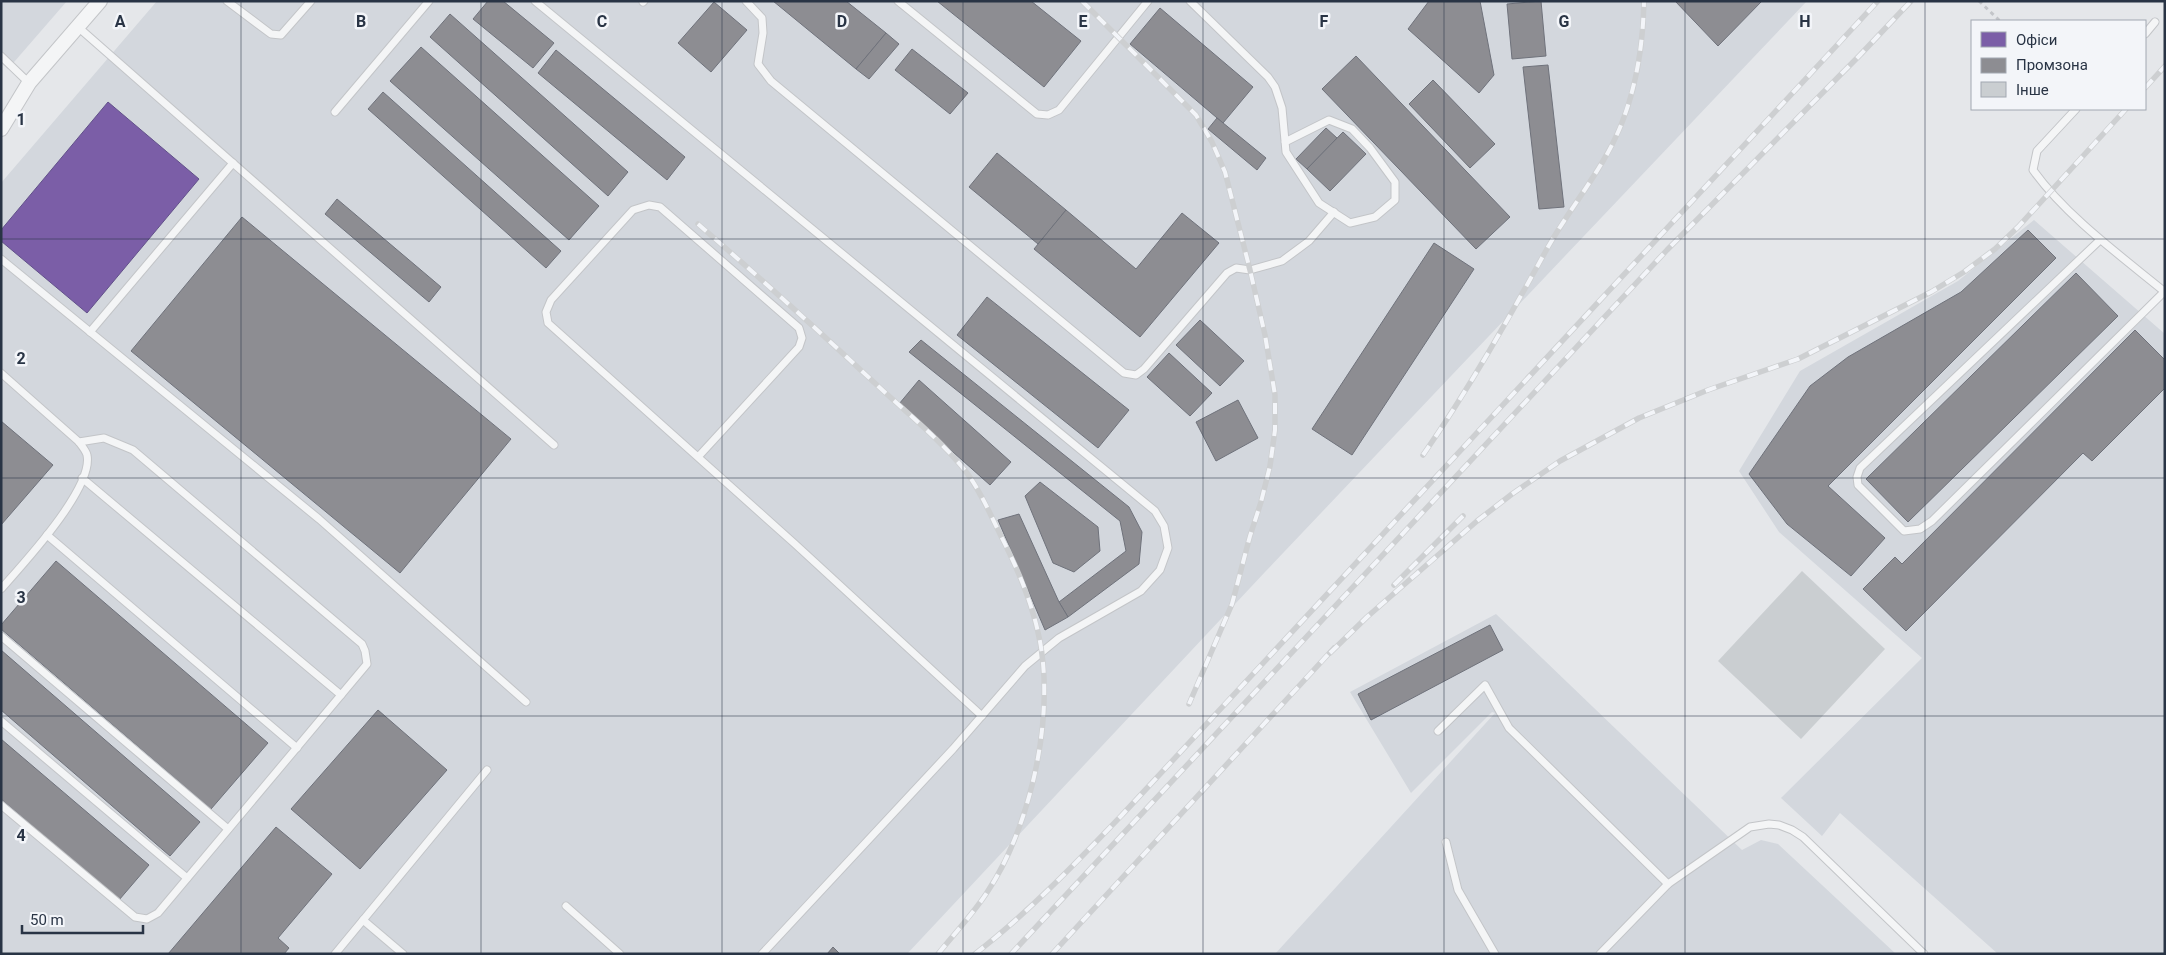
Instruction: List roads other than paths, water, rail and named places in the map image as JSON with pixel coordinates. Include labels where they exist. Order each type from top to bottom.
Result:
[{"type":"street","points":[[1,128],[29,84],[100,1]]},
{"type":"lane","points":[[228,1],[271,34],[281,35],[312,1]]},
{"type":"lane","points":[[335,112],[429,1]]},
{"type":"lane","points":[[536,1],[1155,512],[1164,526],[1168,548],[1160,570],[1141,591],[1053,643],[1025,666],[954,749],[762,954]]},
{"type":"lane","points":[[746,1],[762,18],[763,33],[758,64],[771,81],[1124,373],[1136,375],[1144,370],[1226,273],[1236,268],[1250,270],[1282,261],[1309,241],[1334,212]]},
{"type":"lane","points":[[898,1],[1037,114],[1048,115],[1058,110],[1148,1]]},
{"type":"lane","points":[[1190,1],[1268,77],[1275,87],[1282,108],[1285,142],[1286,152],[1319,203],[1350,223],[1375,217],[1394,200],[1395,182],[1370,148],[1352,129],[1329,120],[1285,142]]},
{"type":"lane","points":[[2146,33],[2155,22]]},
{"type":"lane","points":[[78,27],[554,445]]},
{"type":"lane","points":[[1,56],[29,84]]},
{"type":"lane","points":[[2075,110],[2037,151],[2033,170],[2043,184],[2100,240],[2165,292],[1932,521],[1920,529],[1904,531],[1858,485],[1857,477],[1860,468],[2100,240]]},
{"type":"lane","points":[[90,332],[233,163]]},
{"type":"lane","points":[[698,457],[799,347],[802,338],[799,328],[660,208],[649,205],[633,210],[551,300],[546,312],[548,323],[803,551],[982,716]]},
{"type":"lane","points":[[1,259],[319,519],[526,702]]},
{"type":"lane","points":[[1,373],[79,442],[87,454],[87,467],[65,513],[1,589]]},
{"type":"lane","points":[[1,805],[136,917],[147,919],[158,913],[367,664],[362,644],[133,450],[104,438],[79,442]]},
{"type":"lane","points":[[82,478],[341,695]]},
{"type":"lane","points":[[47,535],[297,748]]},
{"type":"lane","points":[[1,636],[228,829]]},
{"type":"lane","points":[[1438,731],[1485,685],[1509,728],[1668,884]]},
{"type":"lane","points":[[1,721],[187,878]]},
{"type":"lane","points":[[335,954],[487,770]]},
{"type":"lane","points":[[1600,954],[1668,884],[1750,827],[1769,824],[1792,830],[1803,838],[1924,954]]},
{"type":"lane","points":[[1446,842],[1458,890],[1495,954]]},
{"type":"lane","points":[[566,906],[620,954]]},
{"type":"lane","points":[[363,920],[403,954]]},
{"type":"railway","points":[[1082,1],[1196,115],[1212,142],[1225,172],[1250,270],[1265,335],[1275,395],[1275,430],[1270,466],[1261,502],[1232,604],[1189,704]]},
{"type":"railway","points":[[1423,455],[1472,379],[1555,236],[1613,143],[1622,124],[1634,84],[1641,42],[1644,1]]},
{"type":"railway","points":[[975,954],[1033,904],[1122,815],[1878,1]]},
{"type":"railway","points":[[1011,954],[1667,250],[1911,1]]},
{"type":"railway","points":[[2146,87],[2165,66]]},
{"type":"railway","points":[[1330,653],[1367,617],[1477,521],[1560,461],[1639,418],[1708,390],[1798,359],[1931,292],[1964,272],[1995,249],[2018,227],[2125,110]]},
{"type":"railway","points":[[698,224],[789,304],[924,428],[957,461],[972,480],[986,504],[1028,598],[1041,647],[1044,692],[1043,722],[1033,783],[1024,814],[1001,870],[981,902],[938,954]]},
{"type":"railway","points":[[1394,585],[1463,516]]},
{"type":"railway","points":[[1052,954],[1334,648]]}]
